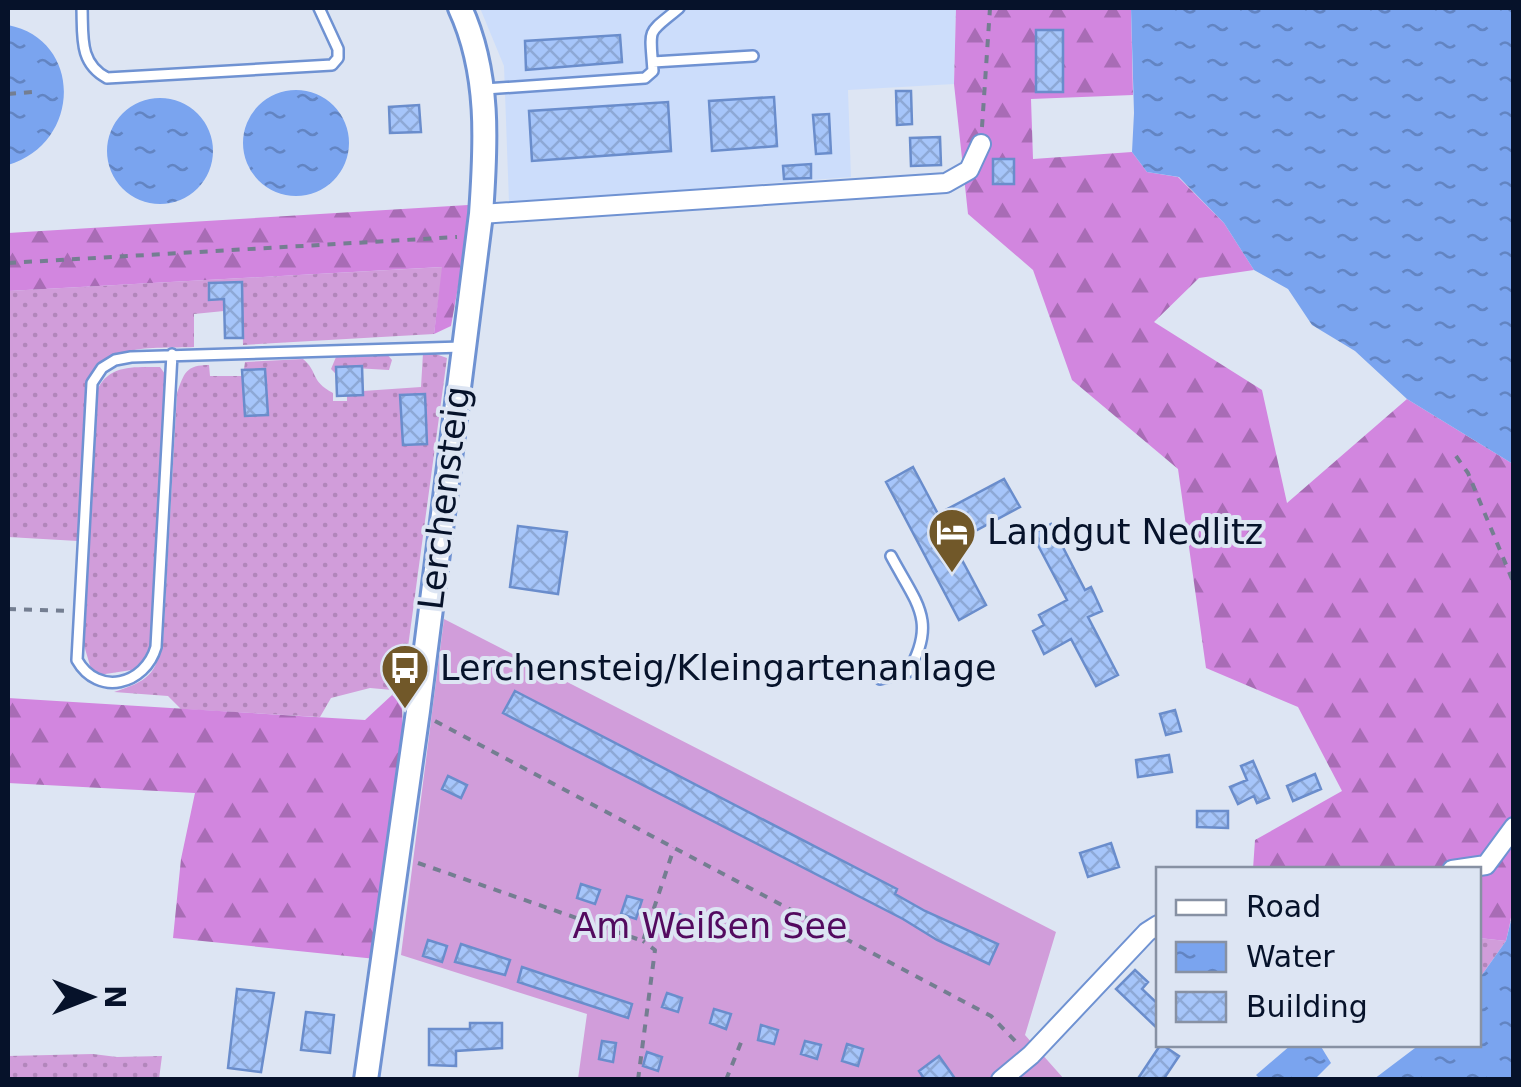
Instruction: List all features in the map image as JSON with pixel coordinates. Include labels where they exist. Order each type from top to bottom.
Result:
[{"type":"street","name":"Lerchensteig","points":[[366,1080],[480,225],[485,160],[482,90],[476,54],[460,8]]},
{"type":"street","points":[[480,225],[946,183],[969,170],[981,144]]},
{"type":"street","points":[[1472,867],[1486,865],[1514,828]]},
{"type":"street","points":[[1001,1080],[1032,1055],[1156,926]]},
{"type":"lane","points":[[82,8],[85,58],[94,71],[107,78],[332,65],[338,58],[338,48],[319,8]]},
{"type":"lane","points":[[482,90],[645,78],[653,71],[651,32],[679,8]]},
{"type":"lane","points":[[653,62],[752,56]]},
{"type":"lane","points":[[172,354],[156,647],[152,662],[130,679],[115,682],[85,674],[77,660],[92,383],[102,368],[115,360],[172,354],[464,347]]},
{"type":"lane","points":[[880,679],[908,672],[923,646],[923,616],[891,556]]},
{"type":"path","points":[[981,144],[990,8]]},
{"type":"path","points":[[8,94],[32,92]]},
{"type":"path","points":[[8,263],[480,225]]},
{"type":"path","points":[[1456,456],[1468,473],[1514,584]]},
{"type":"path","points":[[8,609],[78,612]]},
{"type":"path","points":[[416,718],[436,721],[991,1016],[1032,1055]]},
{"type":"path","points":[[644,940],[674,846]]},
{"type":"path","points":[[418,863],[644,940],[656,950],[638,1080]]},
{"type":"path","points":[[726,1080],[742,1040]]},
{"type":"shaded area","points":[[480,8],[956,8],[954,84],[848,90],[851,177],[509,203],[504,66]]},
{"type":"green space","points":[[956,8],[1131,8],[1133,95],[1031,99],[1033,159],[1132,152],[1147,172],[1178,177],[1224,223],[1254,270],[1199,278],[1154,322],[1262,390],[1287,503],[1407,399],[1513,464],[1514,833],[1509,839],[1514,890],[1506,941],[1481,938],[1481,867],[1253,867],[1255,840],[1342,791],[1298,707],[1206,668],[1178,469],[1072,380],[1033,270],[968,214],[954,84]]},
{"type":"green space","points":[[468,205],[466,243],[451,326],[434,334],[442,267],[8,291],[8,233]]},
{"type":"green space","points":[[443,267],[434,334],[243,345],[242,305],[225,305],[224,311],[194,314],[194,347],[129,351],[102,363],[86,391],[78,541],[8,537],[8,291]]},
{"type":"green space","points":[[386,353],[392,360],[389,370],[337,367],[336,374],[331,369],[336,357]]},
{"type":"green space","points":[[423,353],[447,358],[403,684],[392,695],[392,690],[370,688],[331,698],[320,717],[181,709],[168,696],[114,692],[149,675],[163,640],[177,393],[187,372],[209,365],[210,376],[243,376],[245,362],[303,359],[321,384],[333,393],[333,401],[347,401],[347,396],[363,395],[363,391],[421,387]]},
{"type":"green space","points":[[160,367],[165,374],[151,643],[138,669],[99,675],[91,669],[83,642],[96,393],[114,372]]},
{"type":"green space","name":"Am Weißen See","points":[[444,619],[1056,932],[1025,1035],[1064,1079],[578,1079],[587,1014],[401,955]]},
{"type":"green space","points":[[392,695],[402,704],[403,742],[376,959],[173,938],[181,859],[195,793],[8,783],[8,698],[365,720]]},
{"type":"green space","points":[[1481,938],[1506,941],[1481,976]]},
{"type":"green space","points":[[8,1056],[162,1056],[159,1079],[8,1079]]},
{"type":"water","points":[[1131,8],[1513,8],[1513,464],[1407,399],[1355,351],[1312,325],[1288,289],[1254,270],[1224,223],[1179,177],[1147,172],[1132,152]]},
{"type":"water","points":[[8,25],[33,34],[50,50],[61,70],[64,93],[60,115],[49,136],[32,154],[8,165]]},
{"type":"water","points":[[296,90],[316,94],[333,106],[345,123],[349,143],[345,163],[333,180],[316,192],[296,196],[276,192],[259,180],[247,163],[243,143],[247,123],[259,106],[276,94]]},
{"type":"water","points":[[160,98],[180,102],[197,114],[209,131],[213,151],[209,171],[197,188],[180,200],[160,204],[140,200],[123,188],[111,171],[107,151],[111,131],[123,114],[140,102]]},
{"type":"water","points":[[1513,912],[1513,1079],[1374,1079],[1416,1047],[1481,1047],[1481,976],[1506,941]]},
{"type":"water","points":[[1289,1047],[1321,1047],[1331,1063],[1315,1079],[1260,1079],[1256,1075]]},
{"type":"building","points":[[1036,30],[1063,30],[1063,92],[1036,92]]},
{"type":"building","points":[[620,35],[622,62],[526,70],[525,41]]},
{"type":"building","points":[[896,91],[911,91],[912,124],[897,125]]},
{"type":"building","points":[[774,97],[777,146],[712,151],[709,101]]},
{"type":"building","points":[[668,102],[671,151],[532,161],[529,111]]},
{"type":"building","points":[[419,105],[421,132],[390,133],[389,107]]},
{"type":"building","points":[[829,114],[831,153],[816,154],[813,115]]},
{"type":"building","points":[[940,137],[941,165],[911,166],[910,138]]},
{"type":"building","points":[[993,159],[1014,159],[1014,184],[993,184]]},
{"type":"building","points":[[811,164],[811,178],[784,179],[783,166]]},
{"type":"building","points":[[242,282],[243,338],[225,338],[224,299],[209,300],[209,283]]},
{"type":"building","points":[[362,366],[363,395],[337,396],[336,367]]},
{"type":"building","points":[[265,369],[268,415],[245,416],[242,370]]},
{"type":"building","points":[[425,394],[427,444],[403,445],[400,395]]},
{"type":"building","name":"Landgut Nedlitz","points":[[913,467],[938,514],[1004,479],[1020,507],[953,543],[986,605],[959,620],[886,482]]},
{"type":"building","points":[[1051,524],[1085,590],[1091,587],[1102,611],[1088,617],[1118,675],[1096,686],[1071,639],[1044,654],[1033,631],[1044,625],[1039,615],[1067,600],[1032,534]]},
{"type":"building","points":[[518,526],[567,532],[558,594],[510,587]]},
{"type":"building","points":[[515,691],[897,889],[895,894],[925,911],[998,944],[989,964],[503,713]]},
{"type":"building","points":[[1175,710],[1181,731],[1166,735],[1160,714]]},
{"type":"building","points":[[1169,755],[1172,772],[1138,777],[1136,760]]},
{"type":"building","points":[[1253,761],[1269,798],[1257,803],[1254,796],[1238,804],[1230,787],[1247,780],[1241,766]]},
{"type":"building","points":[[1315,774],[1321,789],[1293,801],[1287,786]]},
{"type":"building","points":[[448,776],[467,785],[461,798],[442,789]]},
{"type":"building","points":[[1197,811],[1228,811],[1228,828],[1197,827]]},
{"type":"building","points":[[1111,843],[1119,867],[1088,877],[1080,853]]},
{"type":"building","points":[[581,884],[600,890],[595,904],[577,898]]},
{"type":"building","points":[[627,896],[642,900],[636,919],[621,914]]},
{"type":"building","points":[[672,912],[692,918],[686,937],[667,931]]},
{"type":"building","points":[[428,940],[447,946],[442,962],[423,956]]},
{"type":"building","points":[[461,944],[510,960],[505,975],[455,962]]},
{"type":"building","points":[[522,967],[632,1004],[628,1018],[518,982]]},
{"type":"building","points":[[1135,970],[1148,982],[1142,989],[1156,1002],[1156,1027],[1116,989]]},
{"type":"building","points":[[237,989],[274,993],[261,1072],[228,1068]]},
{"type":"building","points":[[667,993],[682,998],[678,1012],[662,1007]]},
{"type":"building","points":[[714,1009],[731,1014],[726,1029],[710,1023]]},
{"type":"building","points":[[306,1012],[334,1015],[330,1053],[301,1050]]},
{"type":"building","points":[[470,1023],[502,1023],[502,1048],[456,1051],[456,1066],[429,1065],[429,1029],[470,1029]]},
{"type":"building","points":[[761,1025],[778,1030],[774,1044],[758,1040]]},
{"type":"building","points":[[602,1041],[616,1043],[613,1062],[599,1059]]},
{"type":"building","points":[[805,1041],[821,1045],[817,1059],[801,1054]]},
{"type":"building","points":[[847,1044],[863,1049],[858,1066],[842,1061]]},
{"type":"building","points":[[1159,1047],[1179,1056],[1163,1080],[1137,1080]]},
{"type":"building","points":[[647,1052],[662,1057],[658,1071],[643,1066]]},
{"type":"building","points":[[939,1056],[956,1080],[925,1080],[919,1071]]},
{"type":"place","name":"Landgut Nedlitz","points":[[952,574]]},
{"type":"place","name":"Lerchensteig/Kleingartenanlage","points":[[405,710]]}]
